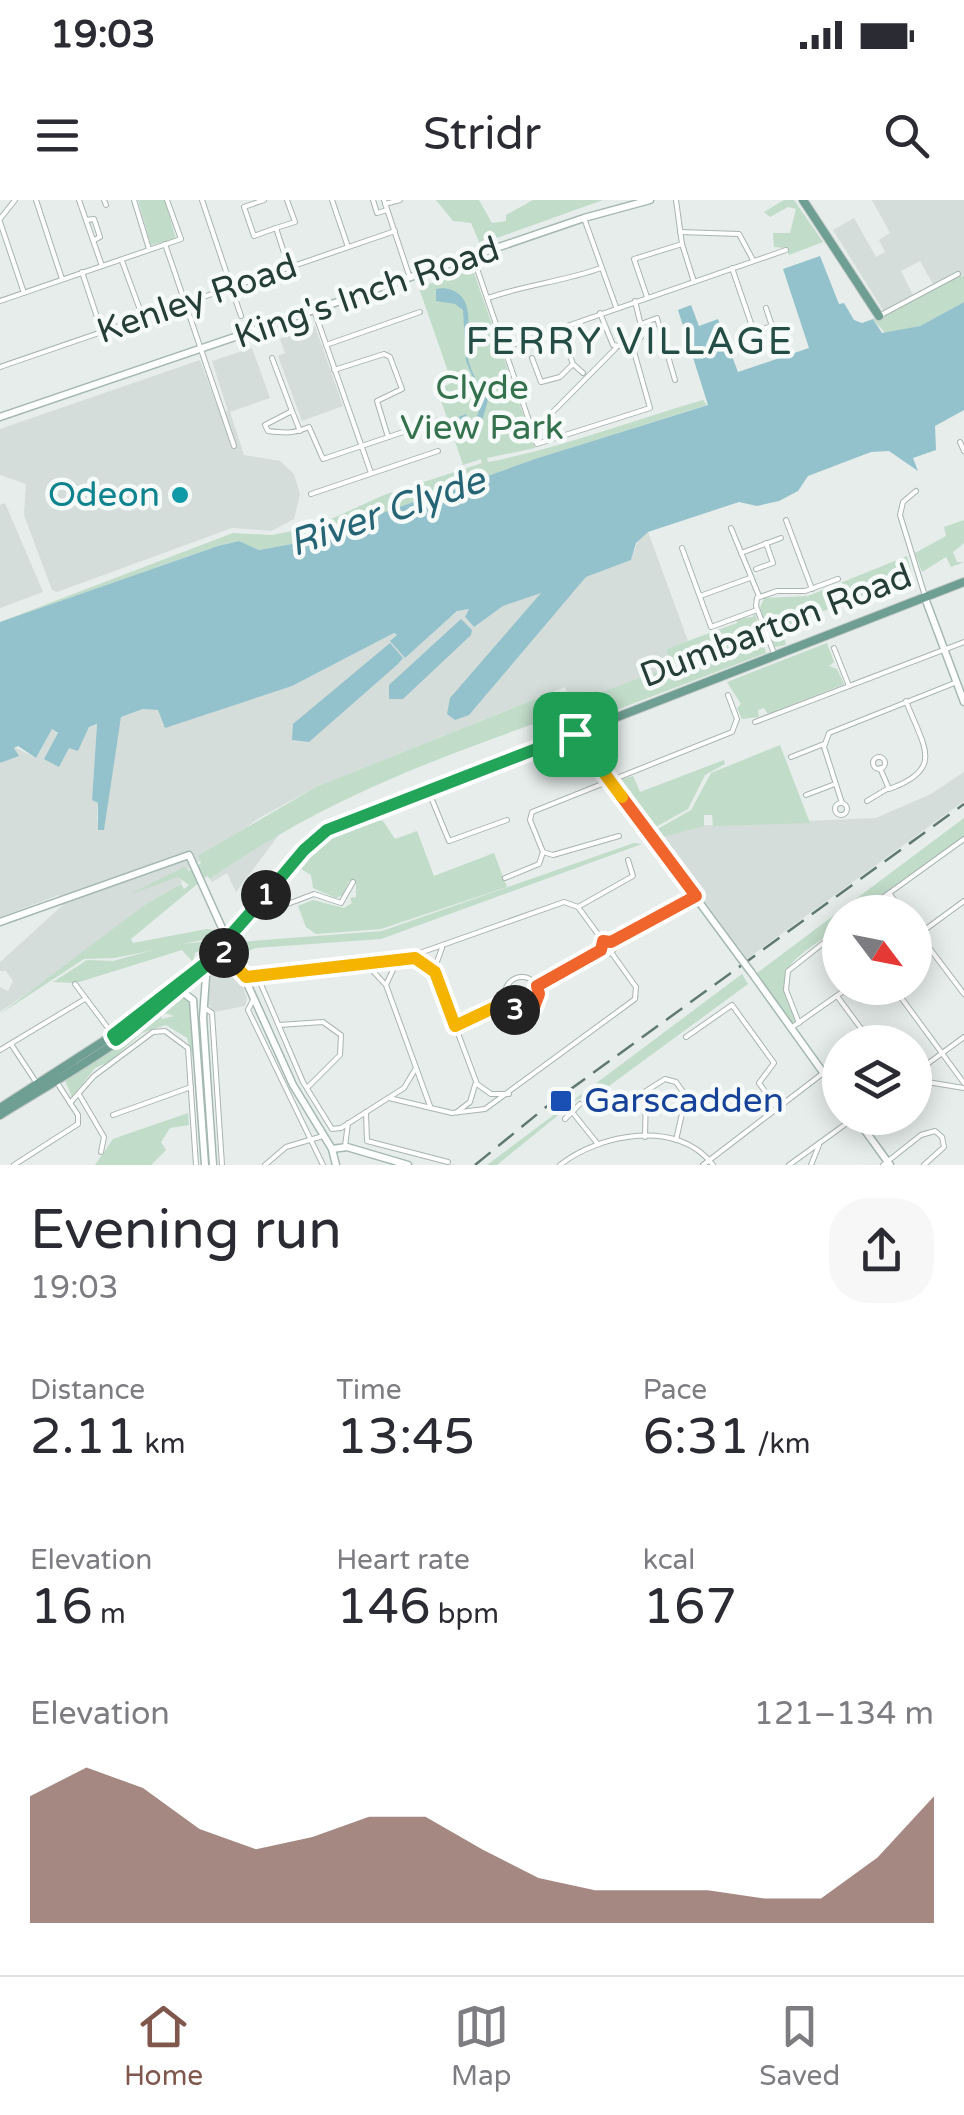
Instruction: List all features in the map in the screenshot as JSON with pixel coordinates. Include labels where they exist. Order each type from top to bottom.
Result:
[{"type":"main road","points":[[804,200],[880,316]]},
{"type":"main road","name":"Dumbarton Road","points":[[0,1112],[180,991],[304,850],[327,830],[964,582]]},
{"type":"main road","points":[[211,958],[229,954],[245,976]]},
{"type":"main road","name":"Dumbarton Road","points":[[115,1038],[211,958]]},
{"type":"street","points":[[16,200],[0,220],[24,293]]},
{"type":"street","points":[[36,200],[62,280]]},
{"type":"street","points":[[78,200],[102,266]]},
{"type":"street","points":[[134,200],[150,249]]},
{"type":"street","points":[[0,301],[181,239],[168,200]]},
{"type":"street","points":[[202,200],[241,316]]},
{"type":"street","points":[[264,200],[244,207],[254,236],[295,222],[287,200]]},
{"type":"street","points":[[332,200],[348,247]]},
{"type":"street","points":[[373,200],[377,213],[400,200]]},
{"type":"street","name":"King's Inch Road","points":[[0,417],[584,218],[650,200]]},
{"type":"street","points":[[676,200],[682,244],[694,282]]},
{"type":"street","points":[[386,205],[410,278]]},
{"type":"street","points":[[584,218],[616,308]]},
{"type":"street","points":[[276,228],[289,268]]},
{"type":"street","name":"Kenley Road","points":[[0,367],[394,232]]},
{"type":"street","points":[[680,232],[739,234],[754,260]]},
{"type":"street","points":[[165,244],[234,446]]},
{"type":"street","points":[[647,297],[634,259],[682,244]]},
{"type":"street","points":[[504,348],[786,250]]},
{"type":"street","points":[[472,256],[532,433],[540,445],[648,409],[652,403],[633,348]]},
{"type":"street","points":[[122,260],[142,318]]},
{"type":"street","points":[[487,298],[540,280],[552,284],[602,268]]},
{"type":"street","points":[[732,268],[754,332],[772,326],[766,308]]},
{"type":"street","points":[[82,272],[102,332]]},
{"type":"street","points":[[880,316],[958,274]]},
{"type":"street","points":[[532,433],[616,348],[633,348],[642,338],[635,301]]},
{"type":"street","points":[[314,310],[371,474]]},
{"type":"street","points":[[326,345],[420,312]]},
{"type":"street","points":[[600,314],[616,348]]},
{"type":"street","points":[[641,324],[658,318],[675,380]]},
{"type":"street","points":[[560,329],[573,364],[582,374]]},
{"type":"street","points":[[334,370],[384,354],[390,356],[402,389],[377,400],[388,438]]},
{"type":"street","points":[[272,358],[300,431]]},
{"type":"street","points":[[532,358],[541,382],[560,377],[573,364]]},
{"type":"street","points":[[292,411],[267,421],[264,428],[291,434],[309,427],[323,459],[439,420]]},
{"type":"street","points":[[960,442],[964,451]]},
{"type":"street","points":[[310,494],[438,451]]},
{"type":"street","points":[[916,491],[903,502],[900,514],[925,598],[964,702]]},
{"type":"street","points":[[786,520],[812,589]]},
{"type":"street","points":[[731,528],[759,596],[757,610],[775,656]]},
{"type":"street","points":[[741,553],[780,538]]},
{"type":"street","points":[[756,569],[773,562],[766,544]]},
{"type":"street","points":[[682,548],[711,627],[757,610]]},
{"type":"street","points":[[700,596],[750,578]]},
{"type":"street","points":[[759,596],[812,589],[838,579]]},
{"type":"street","points":[[755,722],[964,642]]},
{"type":"street","points":[[834,648],[849,687]]},
{"type":"street","points":[[792,757],[824,744],[832,730],[957,682]]},
{"type":"street","points":[[505,878],[537,865],[543,852],[530,816],[729,733],[736,726],[728,695]]},
{"type":"street","points":[[558,696],[575,734],[822,1070]]},
{"type":"street","points":[[868,800],[918,778],[927,761],[906,701]]},
{"type":"street","points":[[824,744],[842,803]]},
{"type":"street","points":[[802,753],[804,760]]},
{"type":"street","points":[[880,768],[888,789]]},
{"type":"street","points":[[806,795],[837,783]]},
{"type":"street","points":[[428,790],[449,841],[506,820]]},
{"type":"street","points":[[543,852],[553,856],[618,836]]},
{"type":"street","points":[[889,894],[964,839]]},
{"type":"street","points":[[0,922],[190,856],[293,1084],[332,1149],[336,1165]]},
{"type":"street","points":[[578,908],[634,876],[628,860]]},
{"type":"street","points":[[257,907],[266,912],[314,894],[340,903],[353,882]]},
{"type":"street","points":[[537,986],[696,896]]},
{"type":"street","points":[[245,976],[396,961],[557,903],[578,908],[603,941],[612,946],[636,987],[634,1001],[509,1094],[481,1110],[455,1113],[388,1098]]},
{"type":"street","points":[[932,924],[963,904]]},
{"type":"street","points":[[601,950],[603,941]]},
{"type":"street","points":[[435,972],[437,956],[445,944]]},
{"type":"street","points":[[799,1023],[786,990],[788,971],[822,944]]},
{"type":"street","points":[[932,954],[964,994]]},
{"type":"street","points":[[410,957],[427,963],[435,972],[475,1080],[488,1093],[509,1094]]},
{"type":"street","points":[[209,1165],[198,1010],[211,958]]},
{"type":"street","points":[[386,985],[396,961]]},
{"type":"street","points":[[368,966],[386,985],[431,1108]]},
{"type":"street","points":[[257,976],[306,1088],[336,1130],[408,1085],[416,1068]]},
{"type":"street","points":[[526,977],[537,986],[538,999],[530,1010],[516,1011],[506,1002],[506,988],[512,980],[526,977]]},
{"type":"street","points":[[75,984],[115,1038]]},
{"type":"street","points":[[180,991],[191,995],[198,1010]]},
{"type":"street","points":[[0,1050],[86,998]]},
{"type":"street","points":[[254,998],[248,1010],[278,1080],[323,1165]]},
{"type":"street","points":[[455,1026],[506,1002]]},
{"type":"street","points":[[686,1038],[732,1005],[774,1064],[759,1083],[777,1108]]},
{"type":"street","points":[[792,1028],[824,1005]]},
{"type":"street","points":[[843,1005],[859,1025]]},
{"type":"street","points":[[907,1005],[964,1086]]},
{"type":"street","points":[[198,1010],[212,1013],[222,1165]]},
{"type":"street","points":[[279,1025],[322,1022],[341,1036],[340,1055],[306,1088]]},
{"type":"street","points":[[70,1103],[94,1076],[158,1030],[188,1046],[196,1165]]},
{"type":"street","points":[[932,1061],[964,1037]]},
{"type":"street","points":[[11,1044],[39,1087]]},
{"type":"street","points":[[703,1165],[822,1074]]},
{"type":"street","points":[[14,1165],[78,1122],[54,1078]]},
{"type":"street","points":[[645,1137],[646,1090],[665,1079],[676,1082],[686,1096],[676,1140]]},
{"type":"street","points":[[455,1113],[472,1100],[475,1080]]},
{"type":"street","points":[[932,1082],[964,1086]]},
{"type":"street","points":[[114,1115],[190,1088]]},
{"type":"street","points":[[80,1096],[104,1137],[100,1152]]},
{"type":"street","points":[[564,1118],[580,1104]]},
{"type":"street","points":[[366,1112],[367,1141],[448,1162]]},
{"type":"street","points":[[573,1112],[597,1143]]},
{"type":"street","points":[[345,1146],[348,1123]]},
{"type":"street","points":[[867,1135],[887,1164],[921,1135],[935,1131],[942,1137],[944,1147],[924,1165]]},
{"type":"street","points":[[790,1165],[832,1135]]},
{"type":"street","points":[[265,1165],[286,1147],[323,1136]]},
{"type":"street","points":[[560,1165],[583,1147],[645,1137],[676,1140],[713,1165]]},
{"type":"street","points":[[811,1165],[818,1145]]},
{"type":"street","points":[[332,1149],[345,1146],[408,1165]]},
{"type":"shaded area","points":[[872,200],[964,200],[964,277],[957,271],[933,284],[920,261],[901,271],[914,297],[885,313],[833,230],[854,218],[876,257],[885,252],[879,240],[890,233]]},
{"type":"shaded area","points":[[315,326],[343,406],[302,421],[278,356],[285,353],[280,339]]},
{"type":"shaded area","points":[[252,348],[270,398],[230,412],[244,455],[280,461],[294,474],[300,494],[294,519],[271,531],[232,528],[57,592],[52,590],[24,515],[26,484],[0,475],[0,429],[200,360],[219,411],[228,411],[212,361]]},
{"type":"shaded area","points":[[5,503],[43,592],[0,608],[0,505]]},
{"type":"shaded area","points":[[648,532],[688,641],[666,649],[673,666],[573,704],[565,687],[316,787],[259,818],[179,876],[182,883],[149,902],[93,948],[0,1012],[0,987],[8,991],[13,981],[6,971],[0,971],[0,962],[63,905],[59,895],[0,917],[0,763],[18,756],[14,747],[36,758],[52,729],[78,751],[89,727],[97,725],[92,800],[98,803],[97,823],[121,717],[143,709],[159,710],[292,686],[394,633],[397,635],[391,641],[418,644],[459,610],[470,609],[465,618],[474,627],[503,606],[540,593],[557,611],[586,577],[631,560],[638,540]]},
{"type":"shaded area","points":[[964,772],[964,801],[835,895],[822,895],[822,904],[747,959],[658,838],[691,826],[876,818],[931,794]]},
{"type":"shaded area","points":[[284,828],[236,892],[227,873],[212,882],[210,879]]},
{"type":"shaded area","points":[[221,956],[227,956],[238,972],[247,999],[245,1006],[214,1012],[207,1004],[208,978],[210,967]]},
{"type":"green space","points":[[138,200],[165,200],[176,239],[151,245]]},
{"type":"green space","points":[[436,200],[479,200],[492,223],[506,221],[506,215],[533,200],[603,200],[480,244],[471,223],[453,221]]},
{"type":"green space","points":[[784,200],[794,200],[823,242],[789,255],[786,248],[774,247],[773,233],[790,233],[796,209],[788,207],[770,217],[764,212]]},
{"type":"green space","name":"Clyde View Park","points":[[472,267],[535,448],[487,458],[488,462],[569,442],[703,400],[707,405],[538,458],[297,543],[259,550],[239,541],[218,546],[0,622],[233,533],[272,535],[316,526],[384,495],[482,463],[481,459],[463,465],[437,389],[452,383],[419,288]]},
{"type":"green space","points":[[960,275],[964,277],[964,302],[920,326],[885,333],[873,319]]},
{"type":"green space","points":[[964,520],[964,543],[953,552],[957,562],[964,562],[951,567],[946,557],[922,572],[915,553],[946,536],[944,527]]},
{"type":"green space","points":[[907,556],[912,575],[782,628],[786,645],[775,647],[760,608],[764,598],[808,596]]},
{"type":"green space","points":[[755,613],[766,653],[577,725],[568,705],[672,666],[666,649]]},
{"type":"green space","points":[[827,643],[834,662],[829,666],[837,669],[844,684],[768,714],[764,708],[758,710],[759,717],[742,719],[737,708],[741,704],[727,682]]},
{"type":"green space","points":[[553,692],[559,715],[466,748],[336,804],[210,879],[207,876],[131,939],[133,943],[207,929],[218,930],[221,936],[115,958],[84,959],[0,1014],[149,902],[181,884],[184,889],[189,885],[178,877],[128,895],[184,867],[189,871],[201,863],[198,856],[316,787]]},
{"type":"green space","points":[[780,745],[810,823],[713,826],[712,815],[704,815],[704,826],[658,838],[654,831],[691,810],[711,773]]},
{"type":"green space","points":[[724,760],[725,764],[705,775],[688,809],[652,829],[619,780],[633,776],[640,792]]},
{"type":"green space","points":[[964,818],[964,836],[882,895],[861,895]]},
{"type":"green space","points":[[370,819],[383,821],[395,839],[417,831],[434,876],[494,853],[507,887],[381,929],[316,934],[306,927],[298,906],[313,900],[344,908],[352,903],[350,898],[356,897],[356,884],[349,881],[343,895],[336,898],[313,888],[311,875],[298,867],[327,839]]},
{"type":"green space","points":[[634,843],[642,844],[381,939],[255,948],[243,954],[238,942],[382,931]]},
{"type":"green space","points":[[822,924],[822,939],[799,956],[786,974],[788,1002],[796,1022],[793,1025],[757,973]]},
{"type":"green space","points":[[217,943],[195,953],[193,962],[182,950],[76,983],[53,982],[87,960],[113,961],[171,945]]},
{"type":"green space","points":[[742,974],[748,984],[598,1094],[578,1099],[497,1165],[487,1165]]},
{"type":"green space","points":[[183,997],[189,1001],[193,1058],[187,1038],[166,1025],[142,1033],[109,1062],[95,1068],[72,1097],[65,1080],[160,1013],[162,1019],[174,1016],[162,1012]]},
{"type":"green space","points":[[188,1113],[189,1125],[170,1128],[161,1142],[166,1150],[151,1165],[95,1165],[113,1139]]},
{"type":"water","name":"River Clyde","points":[[820,256],[839,304],[844,303],[854,320],[862,323],[873,319],[882,333],[920,326],[964,302],[964,410],[935,426],[936,450],[913,458],[918,471],[889,451],[871,452],[808,476],[798,491],[779,501],[757,506],[739,502],[648,532],[636,543],[631,560],[586,577],[469,715],[455,720],[447,714],[450,698],[541,593],[503,606],[474,627],[465,617],[469,609],[457,611],[405,658],[390,641],[397,635],[394,633],[292,686],[165,728],[158,710],[143,709],[121,717],[104,830],[98,830],[98,803],[92,800],[97,724],[89,727],[78,751],[69,748],[59,767],[44,759],[58,733],[52,729],[36,758],[18,746],[14,748],[19,756],[0,763],[0,622],[218,546],[239,541],[259,550],[297,543],[538,458],[708,405],[678,310],[691,305],[699,326],[718,319],[738,372],[809,348],[783,269]]},
{"type":"water","points":[[443,288],[463,298],[467,307],[469,363],[488,400],[481,424],[465,431],[452,420],[466,414],[469,423],[475,421],[483,401],[466,361],[463,310],[455,304],[436,301],[436,289]]},
{"type":"water","points":[[461,619],[472,630],[471,635],[403,699],[389,699],[389,685]]},
{"type":"water","points":[[390,643],[403,658],[398,664],[309,742],[292,740],[293,724]]},
{"type":"railway","points":[[475,1165],[546,1107],[964,804]]},
{"type":"place","name":"Odeon","points":[[180,495]]},
{"type":"place","name":"Garscadden","points":[[561,1101]]},
{"type":"district","name":"FERRY VILLAGE","points":[[630,342]]},
{"type":"route","points":[[575,734],[696,896],[611,942],[603,941],[601,950],[537,986],[537,1004],[530,1010],[516,1011],[506,1002],[455,1026],[435,972],[410,957],[368,966],[246,977],[226,953],[215,955],[187,986],[116,1040],[113,1035],[207,962],[304,850],[327,830],[575,734]]}]
